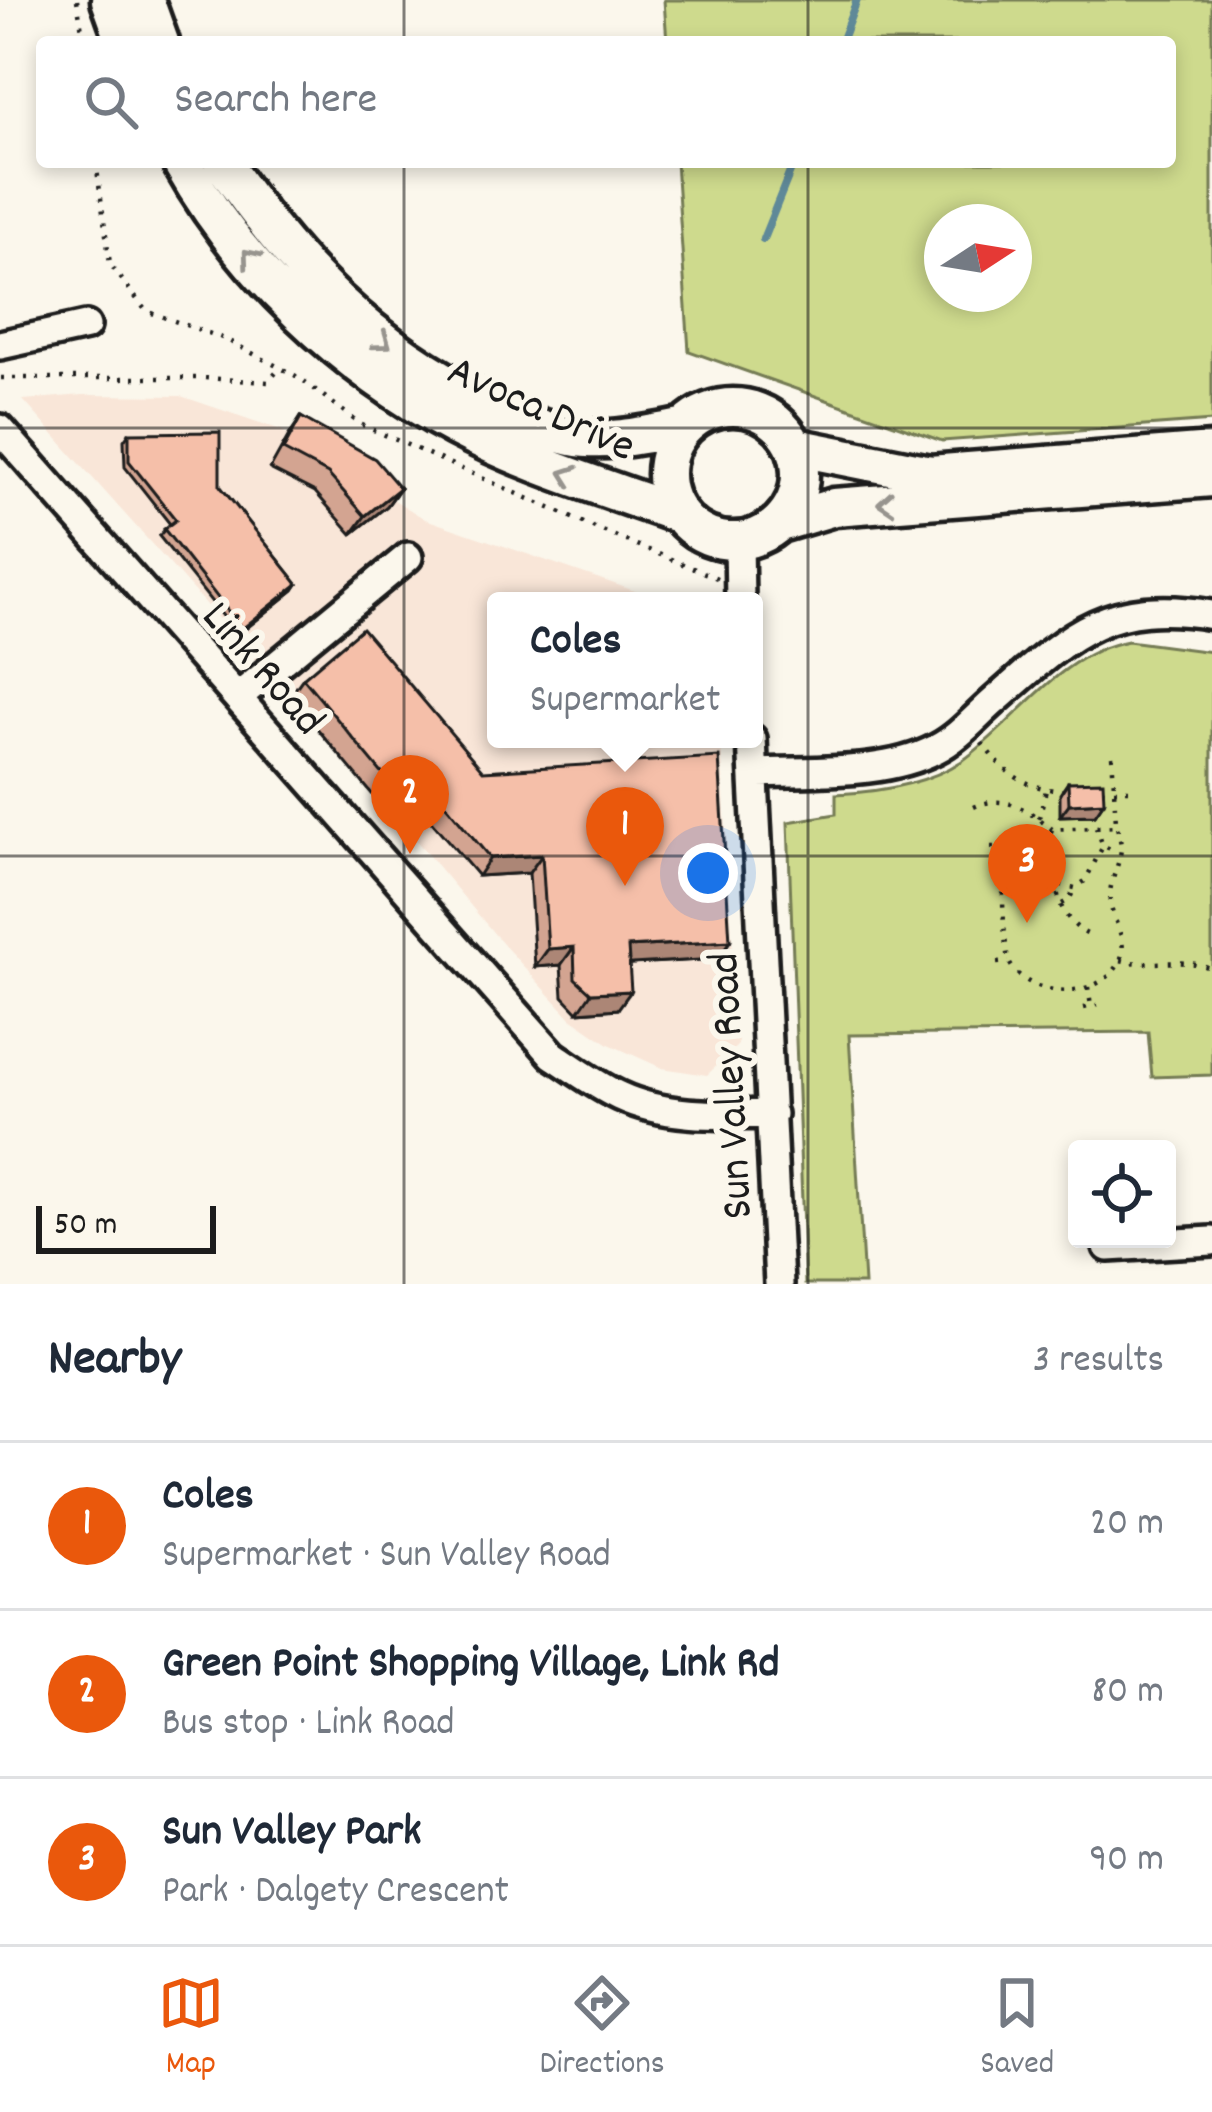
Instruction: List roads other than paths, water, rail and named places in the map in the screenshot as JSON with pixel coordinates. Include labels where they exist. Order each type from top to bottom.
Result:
[{"type":"main road","points":[[110,0],[123,36]]},
{"type":"main road","points":[[145,0],[158,36]]},
{"type":"main road","name":"Avoca Drive","points":[[185,168],[214,214],[277,289],[370,372],[455,426],[557,472],[678,514]]},
{"type":"main road","name":"Avoca Drive","points":[[226,168],[329,297],[419,367],[528,424],[576,438],[622,438],[682,428]]},
{"type":"main road","points":[[780,523],[799,490],[801,468],[783,428],[746,407],[722,406],[701,413],[682,428],[668,453],[667,490],[678,514],[694,530],[739,542],[780,523],[834,507],[1212,478]]},
{"type":"main road","points":[[795,447],[930,473],[1212,452]]},
{"type":"street","points":[[0,345],[86,326]]},
{"type":"street","name":"Link Road","points":[[0,429],[553,1055],[636,1102],[704,1114],[772,1114]]},
{"type":"street","points":[[739,542],[740,592]]},
{"type":"street","points":[[238,697],[408,557]]},
{"type":"street","points":[[755,773],[898,762],[937,748],[1042,659],[1094,622],[1142,611],[1212,615]]},
{"type":"street","name":"Sun Valley Road","points":[[753,748],[779,1284]]},
{"type":"street","points":[[1176,1243],[1212,1241]]},
{"type":"waterway","points":[[843,36],[857,0]]},
{"type":"waterway","points":[[763,239],[792,168]]},
{"type":"place","name":"Green Point Shopping Village, Link Rd","points":[[410,854]]},
{"type":"place","name":"Coles","points":[[625,886]]},
{"type":"place","name":"Sun Valley Park","points":[[1027,923]]}]
